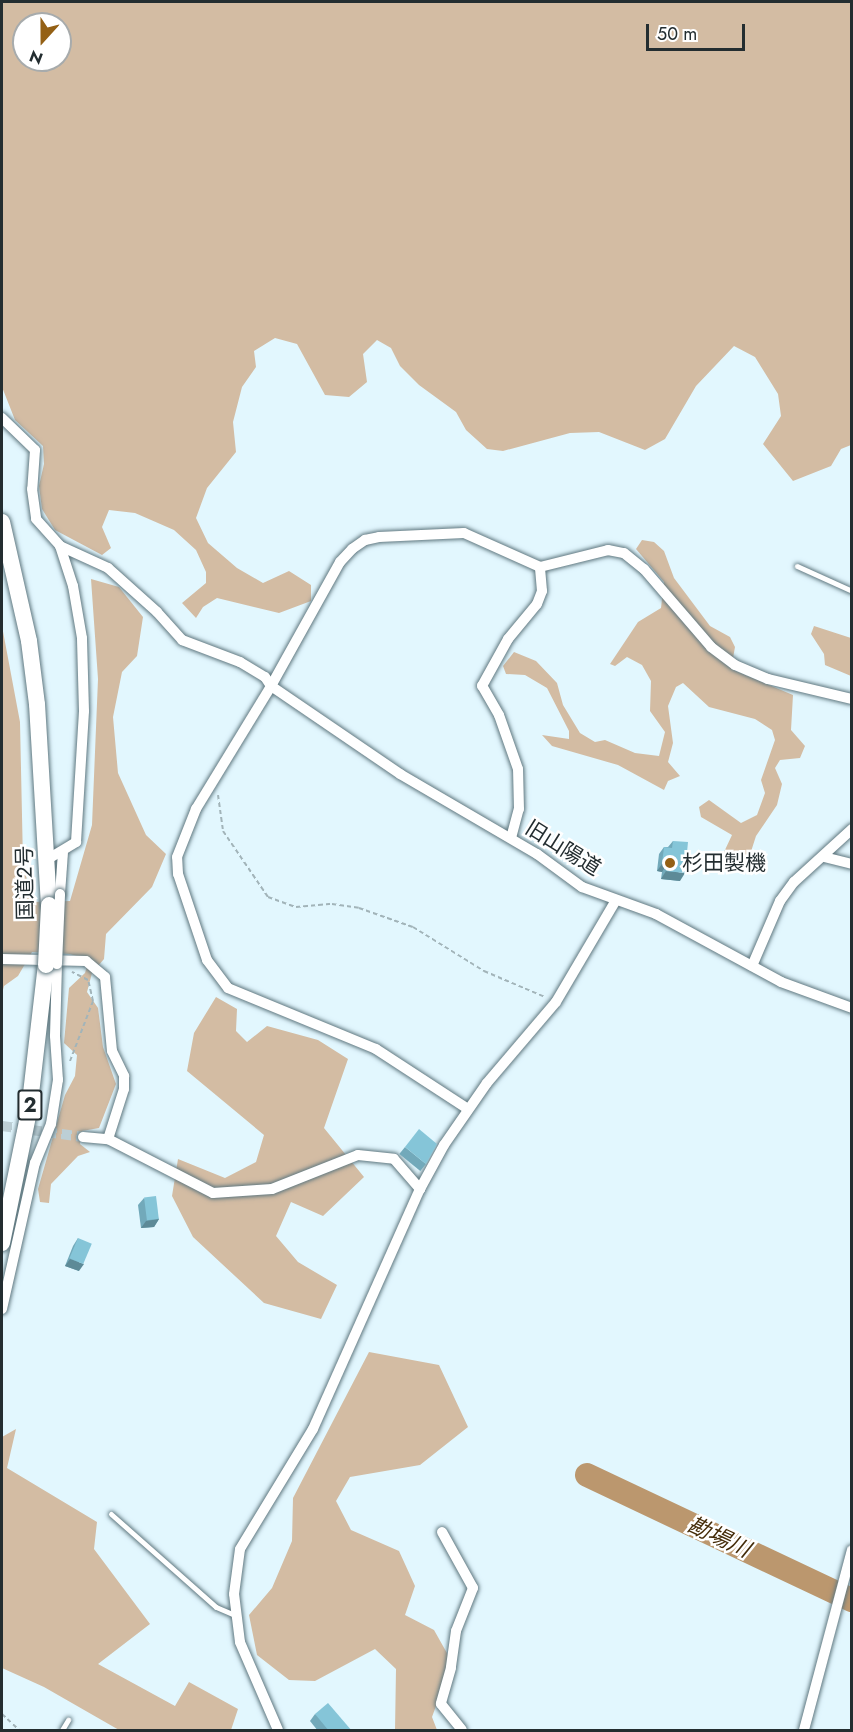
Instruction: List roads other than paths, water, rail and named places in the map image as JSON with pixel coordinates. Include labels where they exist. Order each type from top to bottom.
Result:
[{"type":"highway","name":"国道2号","points":[[2,522],[29,641],[56,855],[56,963],[29,1111],[5,1215],[2,1243]]},
{"type":"street","points":[[2,418],[35,450],[32,489],[36,519],[60,546],[73,586],[82,638],[84,711],[76,842],[56,855]]},
{"type":"street","points":[[468,1110],[401,1062],[240,995],[219,979],[185,905],[177,857],[196,809],[271,686],[340,562],[365,540],[464,533],[540,567],[608,550],[624,553],[644,569],[711,647],[735,665],[768,680],[852,699]]},
{"type":"street","name":"旧山陽道","points":[[60,546],[108,568],[157,612],[182,640],[240,662],[265,677],[271,686],[400,774],[511,838],[582,887],[656,914],[781,982],[852,1008]]},
{"type":"street","points":[[511,838],[519,809],[518,769],[500,715],[482,686],[508,639],[537,604],[542,591],[540,567]]},
{"type":"street","points":[[752,966],[780,901],[794,882],[852,829]]},
{"type":"street","points":[[824,857],[852,864]]},
{"type":"street","points":[[278,1731],[240,1642],[235,1616],[240,1549],[313,1429],[420,1189],[468,1110],[556,1002],[616,900]]},
{"type":"street","points":[[2,959],[56,963],[86,961],[99,968],[105,977],[112,1051],[124,1076],[124,1089],[108,1139]]},
{"type":"street","points":[[2,1309],[35,1163],[51,1124],[58,1080],[55,1036],[56,963]]},
{"type":"street","points":[[83,1137],[108,1139],[213,1193],[272,1189],[358,1155],[394,1159],[420,1189]]},
{"type":"street","points":[[442,1532],[473,1588],[456,1630],[451,1668],[441,1704],[462,1731]]},
{"type":"street","points":[[804,1731],[852,1550]]},
{"type":"lane","points":[[797,566],[852,591]]},
{"type":"lane","points":[[111,1514],[216,1607],[235,1616]]},
{"type":"lane","points":[[62,1731],[68,1720]]},
{"type":"waterway","name":"勘場川","points":[[587,1475],[852,1600]]},
{"type":"tunnel","points":[[2,1126],[83,1137]]},
{"type":"place","name":"杉田製機","points":[[670,863]]}]
